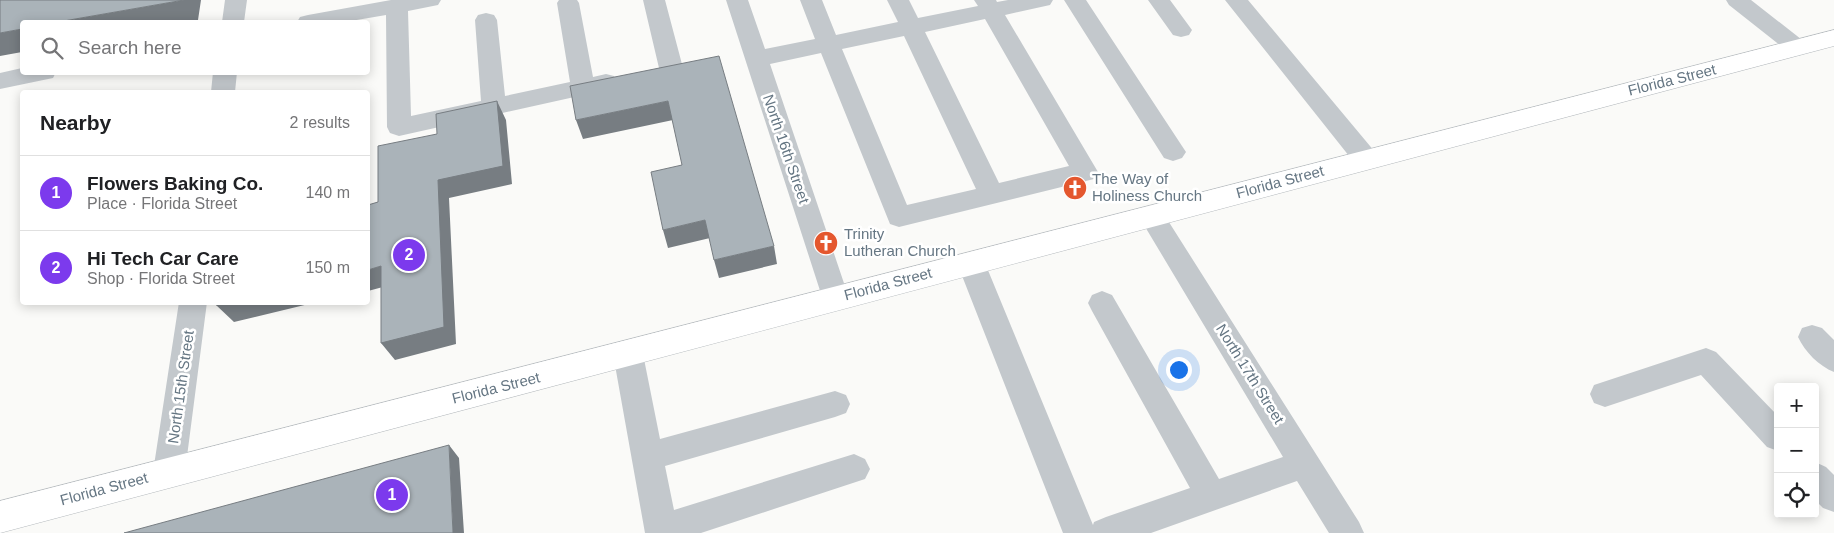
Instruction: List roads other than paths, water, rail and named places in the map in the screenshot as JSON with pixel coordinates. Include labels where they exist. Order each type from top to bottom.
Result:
[{"type":"main road","name":"Florida Street","points":[[0,517],[1834,38]]},
{"type":"street","points":[[232,20],[236,0]]},
{"type":"street","points":[[319,20],[430,0]]},
{"type":"street","points":[[654,0],[662,70],[696,63]]},
{"type":"street","name":"North 16th Street","points":[[737,0],[835,298]]},
{"type":"street","points":[[811,0],[899,218],[1085,172],[988,5]]},
{"type":"street","points":[[898,0],[992,195]]},
{"type":"street","points":[[756,60],[911,27],[988,5],[1042,0]]},
{"type":"street","points":[[1074,0],[1173,152]]},
{"type":"street","points":[[1159,0],[1181,30]]},
{"type":"street","points":[[1236,0],[1366,159]]},
{"type":"street","points":[[1738,0],[1798,48]]},
{"type":"street","points":[[568,3],[582,88]]},
{"type":"street","points":[[397,6],[399,127],[626,78]]},
{"type":"street","points":[[486,20],[494,106]]},
{"type":"street","points":[[0,81],[30,75]]},
{"type":"street","points":[[222,90],[225,75]]},
{"type":"street","name":"North 17th Street","points":[[1151,215],[1347,533]]},
{"type":"street","points":[[971,263],[998,335],[1080,533]]},
{"type":"street","points":[[1102,303],[1212,496]]},
{"type":"street","name":"North 15th Street","points":[[169,472],[193,305]]},
{"type":"street","points":[[1812,337],[1834,359]]},
{"type":"street","points":[[628,354],[662,532],[854,469]]},
{"type":"street","points":[[1605,394],[1706,361],[1774,433]]},
{"type":"street","points":[[648,457],[835,404]]},
{"type":"street","points":[[1106,533],[1305,464]]},
{"type":"street","points":[[1819,481],[1834,497]]},
{"type":"place","name":"The Way of Holiness Church","points":[[1075,188]]},
{"type":"place","name":"Trinity Lutheran Church","points":[[826,243]]},
{"type":"place","name":"Hi Tech Car Care","points":[[409,255]]},
{"type":"place","name":"Flowers Baking Co.","points":[[392,495]]}]
